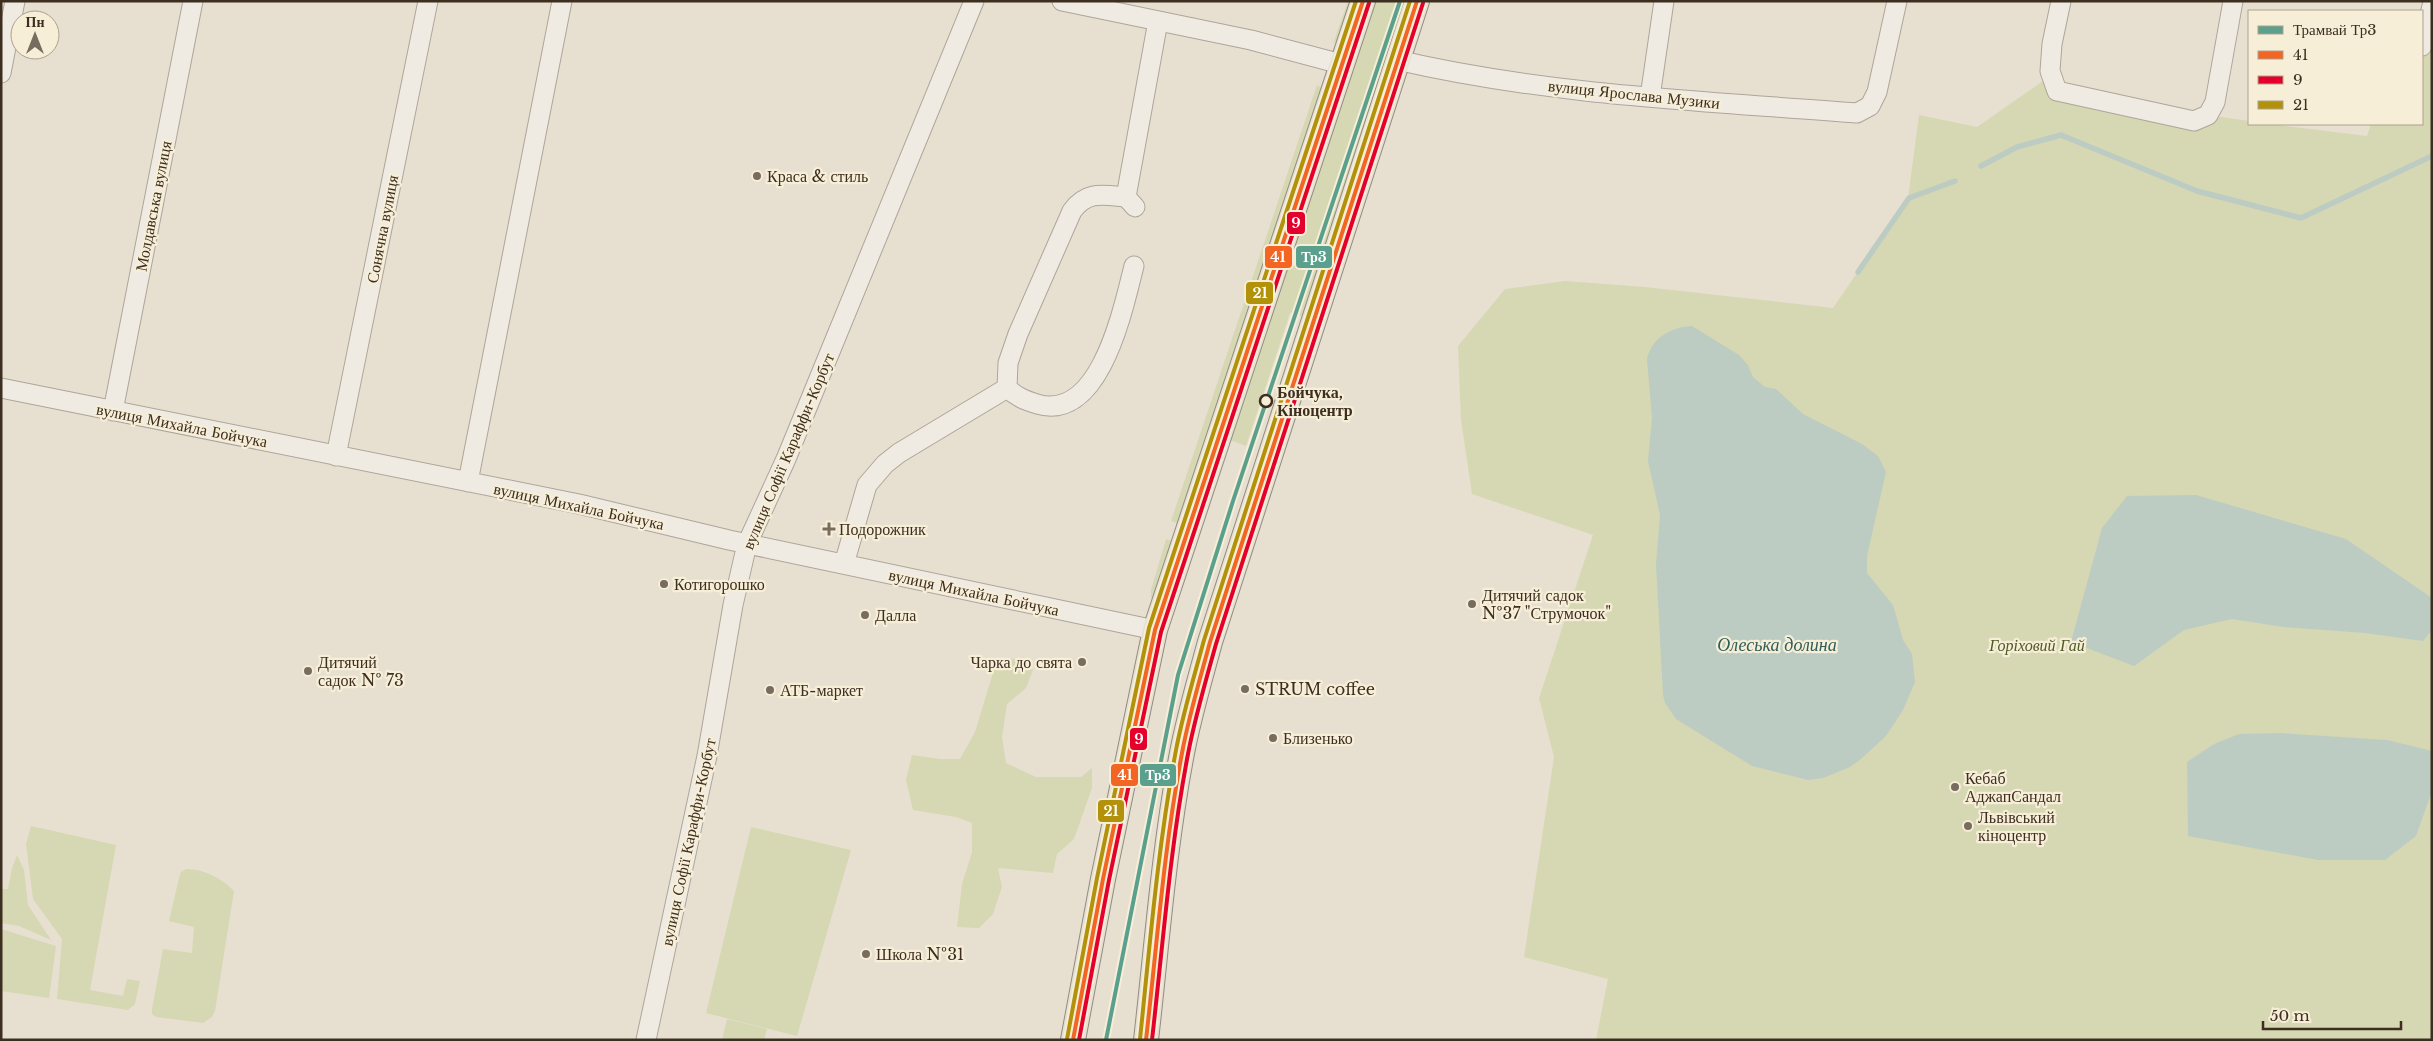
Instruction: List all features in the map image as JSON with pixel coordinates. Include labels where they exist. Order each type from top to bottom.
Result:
[{"type":"main road","points":[[1073,1040],[1103,879],[1155,630],[1363,1]]},
{"type":"main road","points":[[1146,1040],[1170,824],[1182,752],[1200,680],[1216,623],[1417,1]]},
{"type":"street","points":[[1,73],[15,1]]},
{"type":"street","name":"Молдавська вулиця","points":[[113,411],[193,1]]},
{"type":"street","name":"Сонячна вулиця","points":[[336,456],[428,1]]},
{"type":"street","points":[[468,482],[562,1]]},
{"type":"street","name":"вулиця Софії Караффи-Корбут","points":[[646,1040],[707,756],[733,605],[747,544],[786,459],[974,1]]},
{"type":"street","points":[[1650,97],[1664,1]]},
{"type":"street","name":"вулиця Ярослава Музики","points":[[1397,60],[1513,81],[1650,97],[1857,113],[1870,106],[1878,92],[1897,1]]},
{"type":"street","points":[[2061,1],[2052,44],[2050,71],[2057,91],[2194,120],[2208,115],[2216,102],[2233,1]]},
{"type":"street","points":[[1072,2],[1251,40],[1341,64]]},
{"type":"street","points":[[2423,42],[2432,6]]},
{"type":"street","points":[[1007,388],[1008,363],[1018,334],[1072,211],[1080,201],[1099,194],[1130,202],[1158,21]]},
{"type":"street","points":[[1007,388],[1018,398],[1049,407],[1072,402],[1098,373],[1122,312],[1134,266]]},
{"type":"street","name":"вулиця Михайла Бойчука","points":[[1,388],[578,504],[747,544],[1155,630]]},
{"type":"street","points":[[844,564],[867,485],[885,464],[899,453],[1007,388]]},
{"type":"green space","points":[[1348,1],[1353,1],[1340,37],[1333,44]]},
{"type":"green space","points":[[1375,1],[1409,1],[1306,317],[1290,313],[1246,446],[1230,440]]},
{"type":"green space","name":"Горіховий Гай","points":[[2423,24],[2432,25],[2432,1040],[1596,1040],[1608,979],[1524,957],[1554,757],[1539,698],[1593,535],[1472,494],[1461,420],[1458,346],[1505,289],[1565,281],[1645,287],[1833,308],[1908,198],[1919,115],[1977,127],[2043,81],[2174,110],[2248,121],[2248,125],[2278,125],[2367,136],[2371,125],[2423,125]]},
{"type":"green space","points":[[1317,85],[1323,89],[1179,524],[1171,521]]},
{"type":"green space","points":[[1166,539],[1174,541],[1161,586],[1151,599],[1151,590]]},
{"type":"green space","points":[[1023,657],[1033,670],[1026,688],[1007,704],[1002,737],[1006,763],[1036,777],[1081,777],[1092,768],[1092,788],[1074,839],[1057,854],[1053,873],[998,868],[1002,887],[993,914],[979,928],[957,927],[962,884],[972,852],[972,823],[956,817],[913,810],[906,780],[912,755],[940,759],[960,759],[975,732],[996,663]]},
{"type":"green space","points":[[31,826],[116,845],[90,990],[123,996],[127,979],[140,981],[135,1004],[128,1010],[57,999],[62,939],[33,899],[26,844]]},
{"type":"green space","points":[[751,827],[851,850],[797,1036],[706,1013]]},
{"type":"green space","points":[[17,855],[24,870],[28,905],[51,940],[19,926],[1,923],[1,889],[8,889],[12,868]]},
{"type":"green space","points":[[186,869],[193,869],[212,875],[234,891],[215,1011],[212,1017],[203,1023],[156,1017],[152,1014],[163,949],[192,953],[194,927],[169,921],[179,878],[181,872]]},
{"type":"green space","points":[[1,929],[56,946],[49,998],[1,991]]},
{"type":"green space","points":[[727,1019],[767,1029],[764,1040],[722,1040]]},
{"type":"water","name":"Олеська долина","points":[[1692,326],[1739,355],[1748,365],[1753,377],[1765,387],[1776,389],[1803,414],[1862,444],[1878,456],[1886,472],[1867,556],[1867,573],[1893,605],[1903,640],[1912,654],[1915,682],[1903,710],[1886,736],[1850,767],[1823,778],[1808,780],[1752,766],[1676,719],[1665,703],[1656,564],[1660,515],[1648,461],[1652,417],[1647,360],[1649,352],[1663,335],[1670,331]]},
{"type":"water","points":[[2196,495],[2346,539],[2432,598],[2432,630],[2423,641],[2365,633],[2283,627],[2232,619],[2184,630],[2134,666],[2071,642],[2102,528],[2127,496]]},
{"type":"water","points":[[2280,733],[2387,740],[2432,751],[2432,791],[2416,836],[2385,860],[2318,860],[2188,836],[2187,762],[2214,744],[2239,734]]},
{"type":"waterway","points":[[1981,166],[2017,147],[2061,135],[2197,191],[2301,218],[2432,156]]},
{"type":"waterway","points":[[1858,272],[1909,198],[1955,181]]},
{"type":"tram line","name":"Тр3","points":[[1106,1040],[1178,675],[1233,501],[1400,1]]},
{"type":"transit line","name":"21","points":[[1067,1039],[1097,878],[1149,628],[1356,1]]},
{"type":"transit line","name":"41","points":[[1073,1040],[1103,879],[1155,630],[1363,1]]},
{"type":"transit line","name":"21","points":[[1140,1039],[1164,822],[1185,709],[1204,640],[1410,1]]},
{"type":"transit line","name":"41","points":[[1146,1040],[1170,824],[1182,753],[1195,697],[1210,642],[1417,1]]},
{"type":"transit line","name":"9","points":[[1079,1040],[1109,880],[1161,632],[1369,3]]},
{"type":"transit line","name":"9","points":[[1152,1040],[1176,825],[1188,754],[1201,699],[1216,644],[1423,3]]},
{"type":"place","name":"Краса & стиль","points":[[757,176]]},
{"type":"place","name":"Бойчука, Кіноцентр","points":[[1266,401]]},
{"type":"place","name":"Подорожник","points":[[829,529]]},
{"type":"place","name":"Котигорошко","points":[[664,584]]},
{"type":"place","name":"Дитячий садок №37 \"Струмочок\"","points":[[1472,604]]},
{"type":"place","name":"Далла","points":[[865,615]]},
{"type":"place","name":"Чарка до свята","points":[[1082,662]]},
{"type":"place","name":"Дитячий садок № 73","points":[[308,671]]},
{"type":"place","name":"STRUM coffee","points":[[1245,689]]},
{"type":"place","name":"АТБ-маркет","points":[[770,690]]},
{"type":"place","name":"Близенько","points":[[1273,738]]},
{"type":"place","name":"Кебаб АджапСандал","points":[[1955,787]]},
{"type":"place","name":"Львівський кіноцентр","points":[[1968,826]]},
{"type":"place","name":"Школа №31","points":[[866,954]]}]
